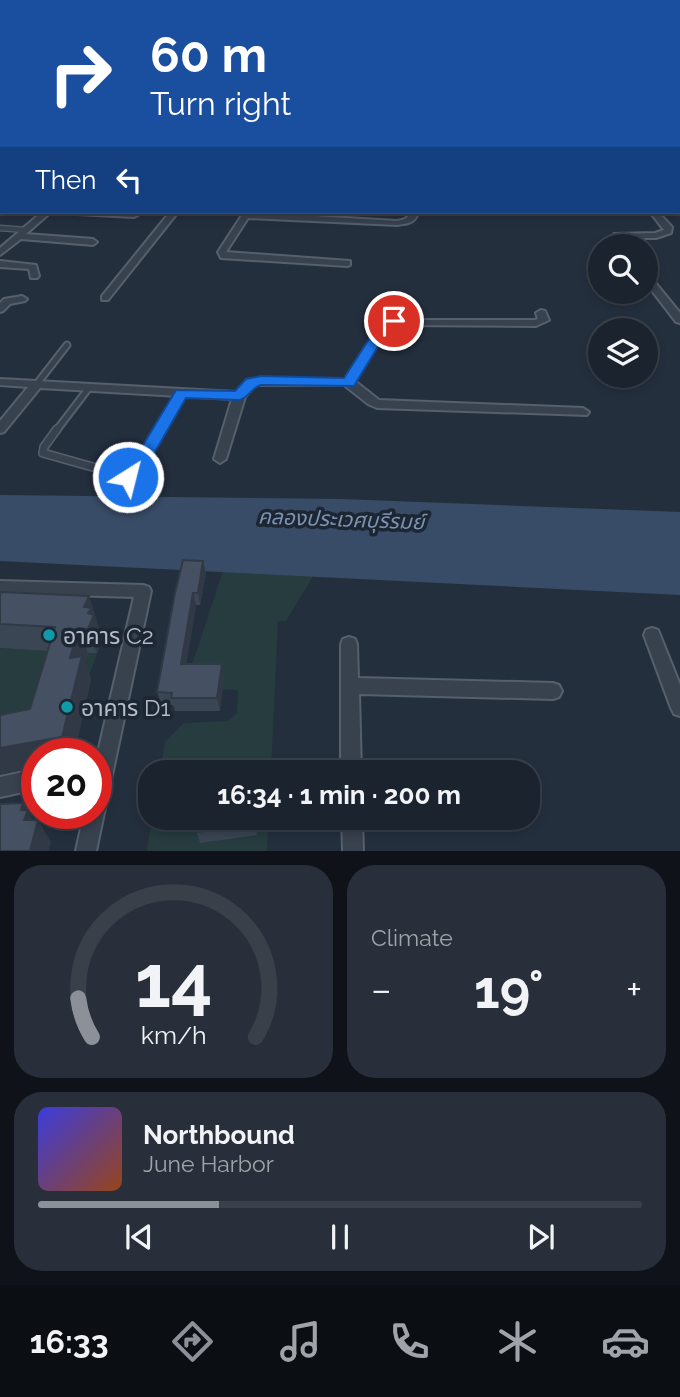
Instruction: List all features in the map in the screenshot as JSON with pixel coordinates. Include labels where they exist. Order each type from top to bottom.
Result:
[{"type":"street","points":[[0,252],[45,214]]},
{"type":"street","points":[[116,214],[134,215]]},
{"type":"street","points":[[105,298],[172,214]]},
{"type":"street","points":[[246,214],[222,254],[347,263]]},
{"type":"street","points":[[262,214],[397,223],[407,222],[414,214]]},
{"type":"street","points":[[656,214],[668,227],[668,230],[658,234]]},
{"type":"street","points":[[23,233],[93,242]]},
{"type":"street","points":[[0,264],[33,267],[34,276]]},
{"type":"street","points":[[658,292],[680,320]]},
{"type":"street","points":[[0,309],[7,301],[22,299]]},
{"type":"street","points":[[348,383],[387,322],[536,323],[544,320],[541,313]]},
{"type":"street","points":[[0,382],[239,396]]},
{"type":"street","points":[[220,459],[239,396],[252,382],[348,383],[357,387],[365,398],[377,404],[583,412]]},
{"type":"street","points":[[0,429],[36,385]]},
{"type":"street","points":[[0,587],[143,591],[108,738]]},
{"type":"street","points":[[652,635],[680,708]]},
{"type":"street","points":[[349,645],[351,760]]},
{"type":"street","points":[[349,686],[553,691]]},
{"type":"street","points":[[0,787],[21,782]]},
{"type":"street","points":[[86,851],[91,829]]},
{"type":"street","points":[[352,830],[353,851]]},
{"type":"lane","points":[[0,228],[23,233]]},
{"type":"lane","points":[[36,385],[66,345]]},
{"type":"lane","points":[[88,389],[44,446],[43,453],[128,477],[134,474],[181,393]]},
{"type":"green space","points":[[224,568],[318,568],[286,621],[278,621],[272,760],[162,760],[165,742],[184,723],[228,721],[237,713],[238,690],[222,689],[224,677],[188,677]]},
{"type":"green space","points":[[0,648],[97,653],[87,681],[42,733],[0,742]]},
{"type":"green space","points":[[150,830],[268,830],[267,851],[147,851]]},
{"type":"water","name":"คลองประเวศบุรีรมย์","points":[[0,495],[341,499],[680,512],[680,595],[0,561]]},
{"type":"building","points":[[183,560],[203,561],[198,593],[193,593],[181,664],[222,664],[217,698],[171,698],[172,693],[157,692]]},
{"type":"building","points":[[0,592],[89,596],[84,607],[92,608],[88,613],[94,615],[88,629],[79,628],[70,658],[82,656],[62,737],[21,738],[21,744],[0,748],[0,715],[30,709],[55,627],[0,624]]},
{"type":"building","points":[[21,803],[21,829],[36,829],[30,851],[0,851],[0,804]]},
{"type":"place","name":"อาคาร C2","points":[[49,635]]},
{"type":"place","name":"อาคาร D1","points":[[67,707]]},
{"type":"route","points":[[128,477],[134,474],[181,393],[239,396],[252,382],[261,381],[348,383],[385,324],[394,321]]}]
